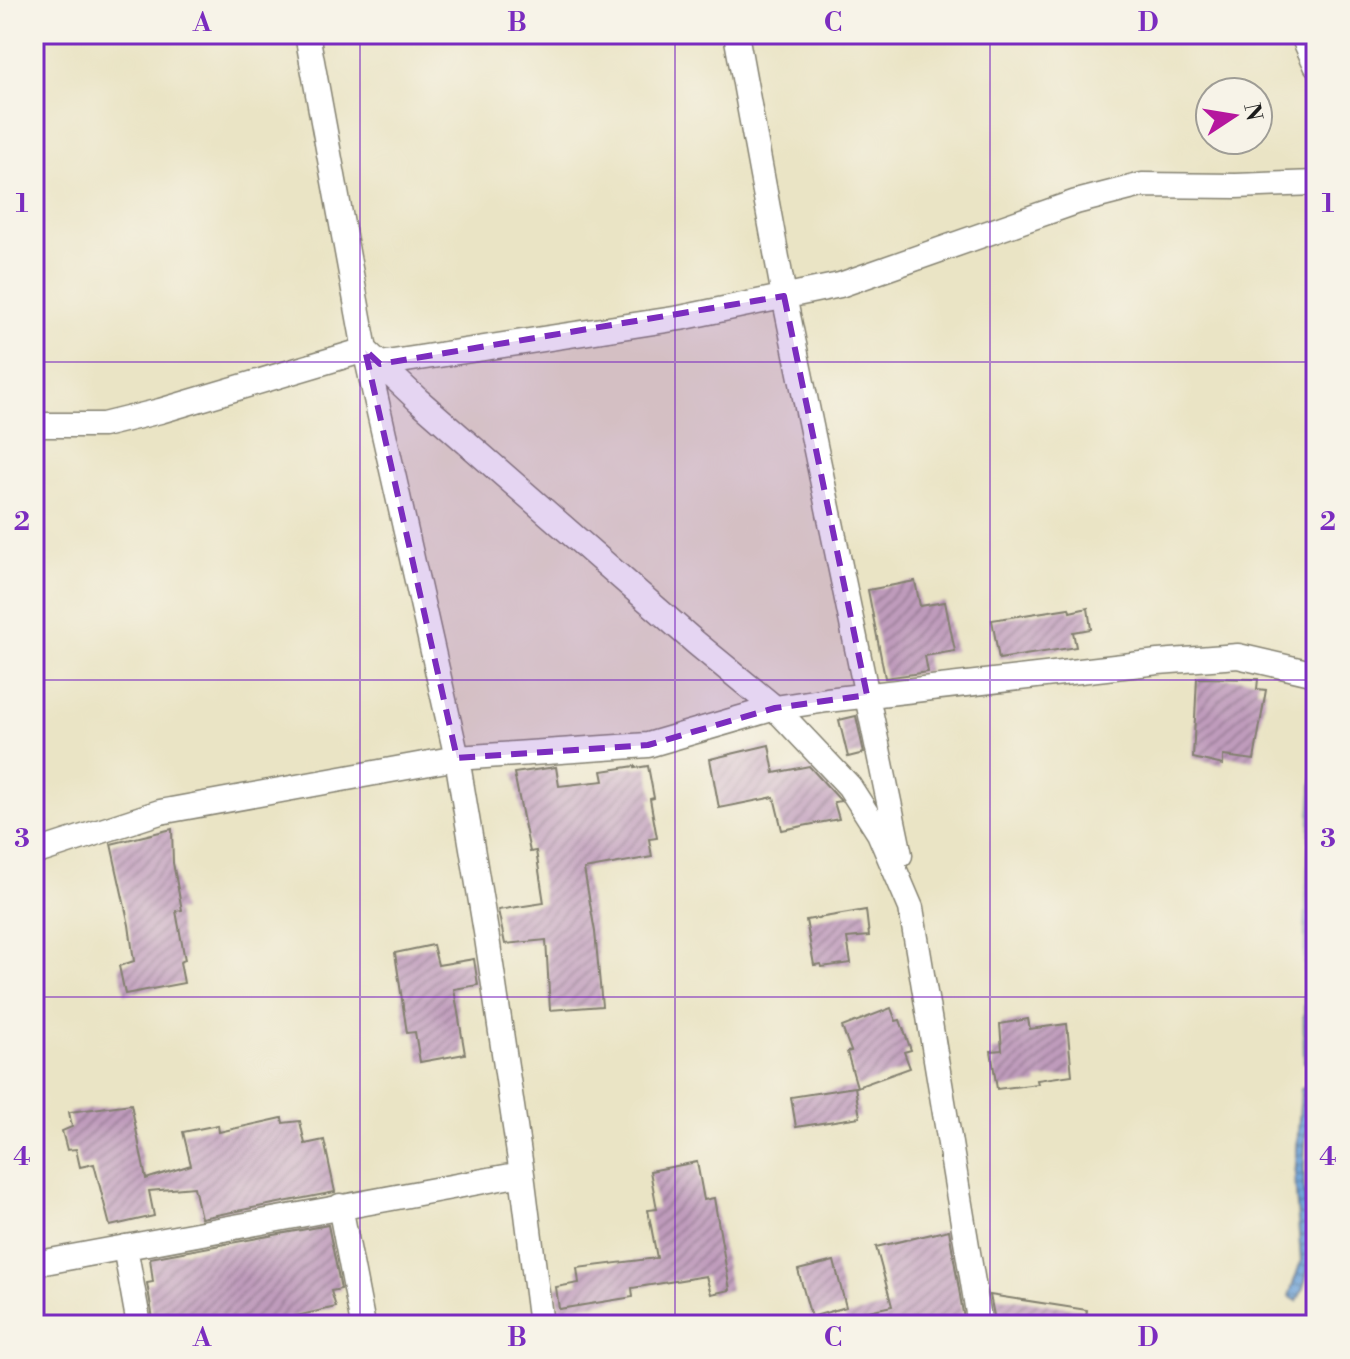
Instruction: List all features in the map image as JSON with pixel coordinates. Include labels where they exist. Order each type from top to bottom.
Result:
[{"type":"street","points":[[307,34],[457,758],[522,1174],[541,1325]]},
{"type":"street","points":[[736,34],[784,296],[911,908],[980,1325]]},
{"type":"street","points":[[1302,34],[1316,65]]},
{"type":"street","points":[[34,425],[103,425],[372,357],[680,318],[840,285],[1076,202],[1142,185],[1316,183]]},
{"type":"street","points":[[372,357],[603,562],[775,708],[849,786],[879,833],[911,908]]},
{"type":"street","points":[[34,853],[160,812],[457,758],[648,745],[775,708],[867,695],[1238,656],[1315,674]]},
{"type":"street","points":[[34,1264],[522,1174]]},
{"type":"street","points":[[340,1206],[363,1325]]},
{"type":"street","points":[[125,1247],[139,1325]]},
{"type":"highlighted area","points":[[784,296],[867,695],[775,708],[648,745],[457,758],[365,350],[380,364]]},
{"type":"water","points":[[1316,738],[1314,1063],[1304,1062],[1304,1022],[1308,860]]},
{"type":"water","points":[[1310,1086],[1304,1173],[1309,1259],[1297,1301],[1289,1296],[1301,1261],[1295,1179],[1301,1089]]},
{"type":"building","points":[[915,581],[920,606],[945,602],[955,651],[925,656],[928,672],[885,678],[868,590]]},
{"type":"building","points":[[1069,608],[1070,612],[1088,608],[1091,629],[1073,632],[1076,647],[999,659],[992,620]]},
{"type":"building","points":[[1197,678],[1258,679],[1257,689],[1266,690],[1254,760],[1223,756],[1223,765],[1193,758]]},
{"type":"building","points":[[856,716],[864,753],[848,757],[839,720]]},
{"type":"building","points":[[769,745],[774,773],[809,766],[841,801],[834,802],[839,819],[782,830],[774,797],[719,808],[710,759]]},
{"type":"building","points":[[648,766],[654,798],[650,799],[657,838],[649,839],[652,857],[584,869],[595,932],[602,1006],[550,1010],[546,940],[505,944],[498,910],[544,903],[536,851],[530,852],[514,773],[556,767],[559,786],[604,781],[602,771]]},
{"type":"building","points":[[172,829],[173,863],[182,910],[176,911],[185,960],[180,962],[184,983],[125,994],[119,966],[134,961],[111,844]]},
{"type":"building","points":[[866,910],[869,936],[847,938],[851,963],[822,967],[821,964],[814,965],[806,920]]},
{"type":"building","points":[[433,945],[438,965],[474,959],[478,985],[454,989],[465,1054],[420,1062],[415,1032],[407,1033],[395,953]]},
{"type":"building","points":[[891,1008],[896,1021],[900,1020],[911,1050],[904,1052],[910,1068],[857,1087],[847,1052],[851,1051],[842,1027]]},
{"type":"building","points":[[1028,1019],[1030,1029],[1067,1024],[1072,1075],[1037,1080],[1038,1084],[997,1089],[991,1051],[1002,1050],[1000,1024]]},
{"type":"building","points":[[855,1087],[860,1117],[796,1127],[791,1097]]},
{"type":"building","points":[[131,1104],[146,1179],[191,1165],[183,1132],[218,1125],[219,1132],[282,1118],[283,1123],[300,1121],[305,1144],[324,1140],[335,1192],[201,1218],[194,1187],[149,1191],[154,1216],[110,1226],[94,1164],[80,1167],[76,1149],[67,1150],[62,1131],[72,1127],[69,1112]]},
{"type":"building","points":[[697,1162],[704,1200],[714,1198],[730,1290],[711,1294],[706,1276],[632,1288],[633,1297],[559,1309],[556,1287],[579,1283],[577,1268],[657,1258],[648,1210],[657,1209],[650,1171]]},
{"type":"building","points":[[328,1225],[341,1289],[331,1291],[336,1307],[257,1325],[154,1325],[147,1283],[153,1282],[150,1258]]},
{"type":"building","points":[[949,1230],[965,1325],[846,1325],[845,1316],[892,1306],[876,1247]]},
{"type":"building","points":[[834,1261],[846,1307],[811,1317],[798,1270]]},
{"type":"building","points":[[990,1295],[1087,1310],[1085,1325],[995,1321]]}]
